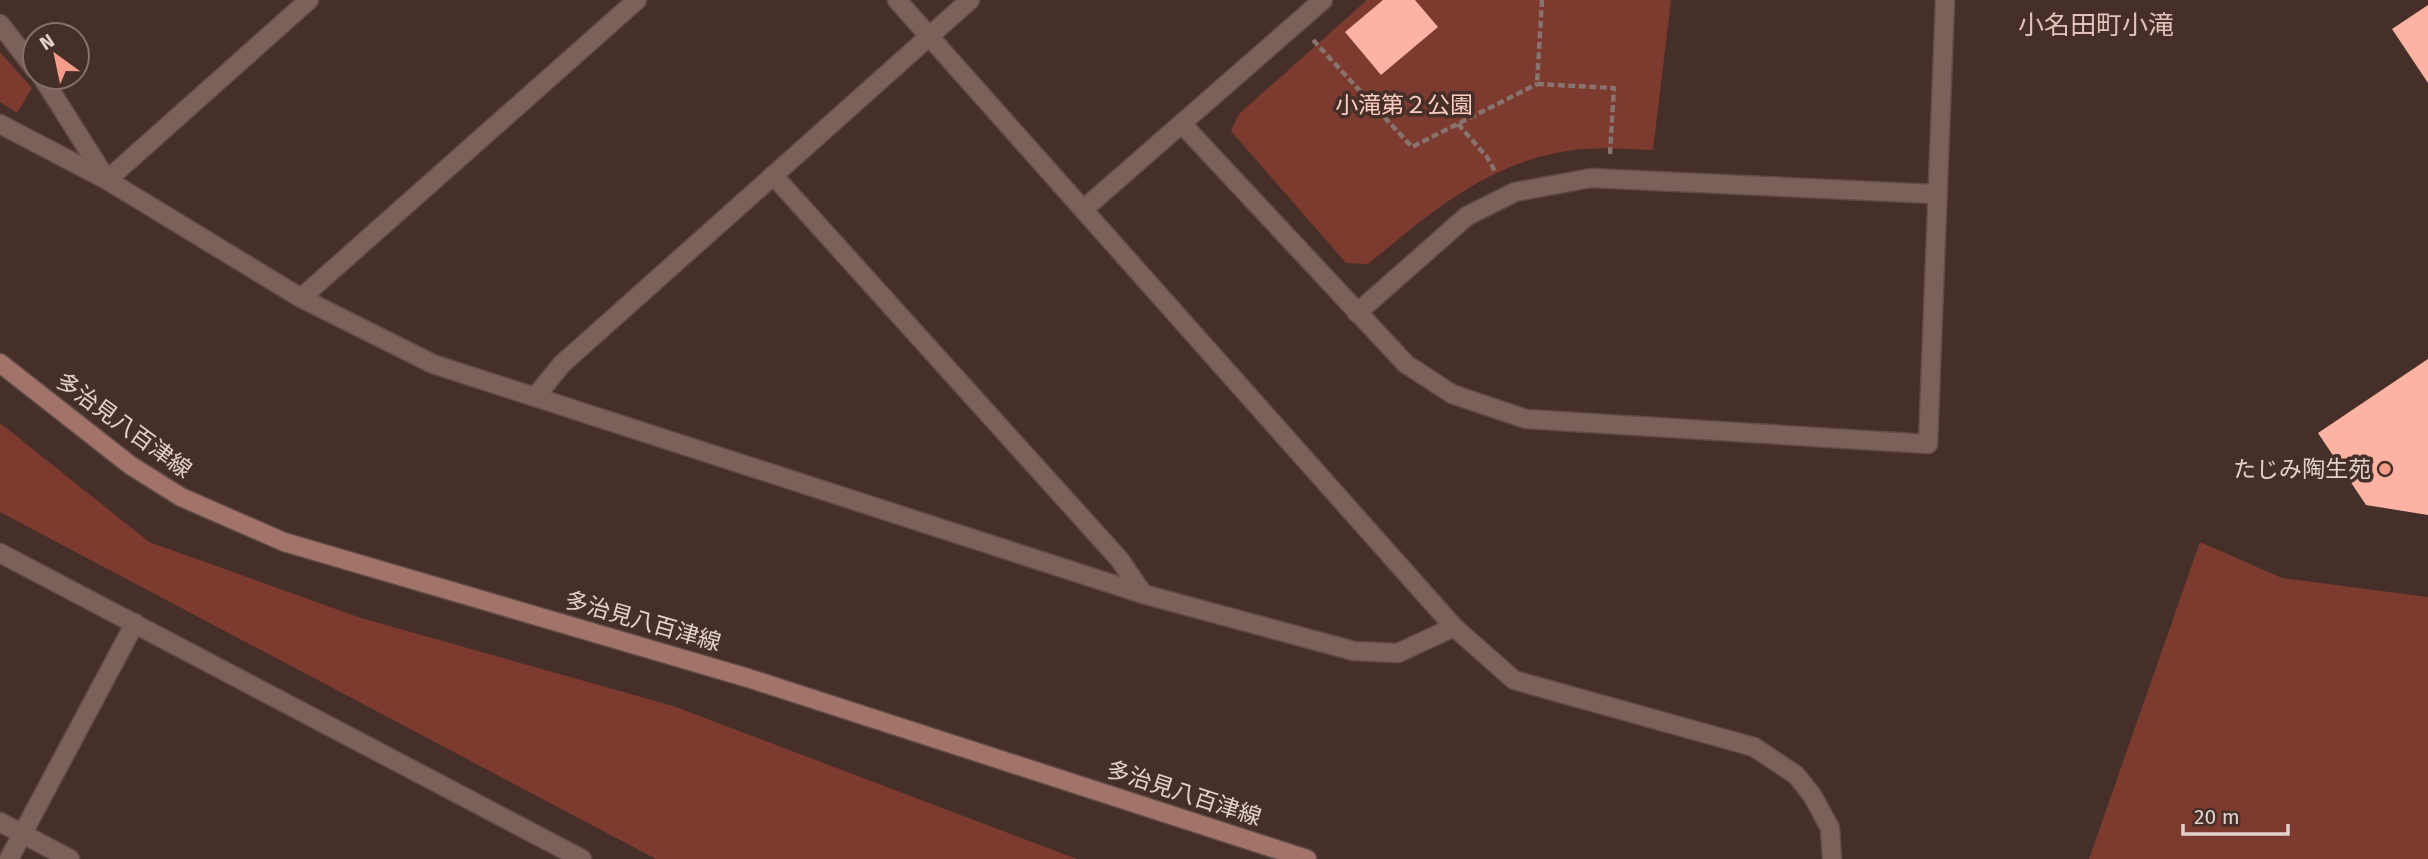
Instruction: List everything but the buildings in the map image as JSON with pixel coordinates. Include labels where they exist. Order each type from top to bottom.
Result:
[{"type":"main road","name":"多治見八百津線","points":[[0,363],[130,465],[181,497],[284,542],[748,678],[1307,859]]},
{"type":"street","points":[[107,180],[309,0]]},
{"type":"street","points":[[301,298],[637,0]]},
{"type":"street","points":[[897,0],[1454,627],[1514,680],[1754,747],[1796,775],[1812,795],[1830,828],[1832,859]]},
{"type":"street","points":[[535,397],[562,365],[970,0]]},
{"type":"street","points":[[1084,208],[1183,125],[1323,0]]},
{"type":"street","points":[[1183,125],[1406,364],[1452,394],[1526,419],[1928,444],[1935,194],[1945,0]]},
{"type":"street","points":[[0,24],[21,50]]},
{"type":"street","points":[[51,91],[107,180]]},
{"type":"street","points":[[0,124],[107,180],[301,298],[433,364],[1143,593],[1354,651],[1398,653],[1454,627]]},
{"type":"street","points":[[773,175],[1120,560],[1143,593]]},
{"type":"street","points":[[1357,313],[1467,216],[1509,195],[1591,178],[1935,194]]},
{"type":"street","points":[[0,553],[582,859]]},
{"type":"street","points":[[9,859],[135,623]]},
{"type":"street","points":[[0,822],[70,859]]},
{"type":"path","points":[[1537,84],[1542,0]]},
{"type":"path","points":[[1297,23],[1412,147],[1537,84],[1614,88],[1610,149]]},
{"type":"path","points":[[1458,124],[1487,157],[1509,195]]},
{"type":"green space","name":"小滝第２公園","points":[[1367,0],[1671,0],[1653,150],[1583,149],[1551,154],[1521,163],[1467,189],[1417,224],[1368,264],[1346,263],[1231,131],[1239,114]]},
{"type":"green space","points":[[0,52],[21,76],[21,91],[30,91],[17,113],[0,102]]},
{"type":"green space","points":[[0,423],[149,542],[361,618],[673,706],[1077,859],[656,859],[0,512]]},
{"type":"green space","points":[[2200,542],[2282,578],[2428,597],[2428,859],[2089,859]]},
{"type":"place","name":"たじみ陶生苑","points":[[2385,469]]},
{"type":"district","name":"小名田町小滝","points":[[2096,25]]}]
